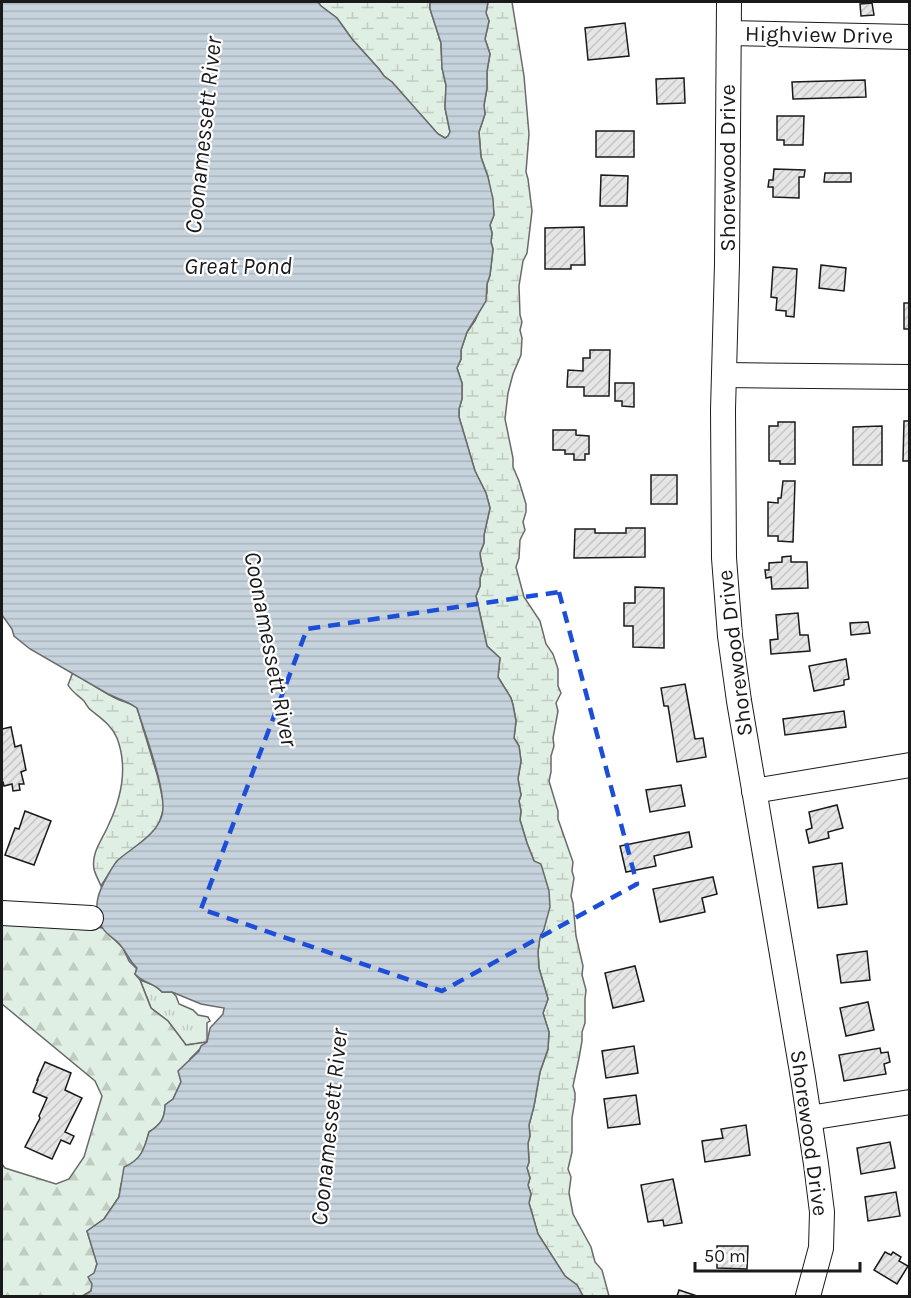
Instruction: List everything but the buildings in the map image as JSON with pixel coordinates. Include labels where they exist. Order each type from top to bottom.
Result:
[{"type":"street","name":"Shorewood Drive","points":[[729,2],[727,263],[723,410],[724,569],[730,636],[809,1118],[822,1212],[821,1248],[808,1296]]},
{"type":"street","name":"Highview Drive","points":[[729,33],[909,37]]},
{"type":"street","points":[[724,375],[909,377]]},
{"type":"street","points":[[754,790],[909,765]]},
{"type":"street","points":[[2,913],[91,918]]},
{"type":"street","points":[[809,1118],[909,1102]]},
{"type":"highlighted area","points":[[559,592],[637,884],[442,991],[201,909],[307,629]]},
{"type":"green space","points":[[318,2],[430,2],[430,9],[441,43],[442,68],[446,85],[445,108],[450,132],[448,136],[445,138],[438,134],[384,76],[337,18]]},
{"type":"green space","points":[[488,2],[512,2],[524,76],[529,134],[526,172],[532,211],[527,253],[523,261],[519,286],[522,322],[521,355],[508,393],[505,419],[513,467],[526,504],[523,522],[525,530],[520,540],[516,567],[524,597],[540,621],[546,644],[553,654],[558,669],[558,686],[561,693],[556,703],[558,711],[549,781],[558,811],[558,819],[573,862],[574,878],[571,896],[586,990],[585,1023],[573,1086],[575,1100],[572,1118],[572,1152],[568,1169],[571,1177],[569,1193],[573,1214],[591,1247],[595,1262],[602,1270],[609,1296],[583,1296],[577,1285],[565,1276],[538,1234],[529,1203],[531,1194],[527,1168],[529,1125],[540,1072],[548,1049],[549,1032],[543,1013],[548,999],[539,968],[538,952],[547,914],[534,861],[520,820],[521,795],[518,779],[521,761],[519,746],[514,738],[516,721],[513,705],[498,677],[500,658],[487,646],[476,596],[483,569],[480,553],[490,508],[486,493],[475,471],[459,417],[462,383],[457,368],[467,332],[475,321],[487,293],[493,249],[490,225],[494,215],[488,177],[481,157],[479,132],[485,114],[490,54],[485,39],[489,21],[486,13]]},
{"type":"green space","points":[[73,672],[118,700],[137,708],[159,781],[164,806],[158,827],[117,861],[101,886],[93,863],[116,805],[122,783],[122,760],[117,738],[112,730],[68,685]]},
{"type":"green space","points":[[2,918],[103,928],[123,948],[129,961],[137,969],[135,974],[140,980],[151,1008],[168,1021],[186,1045],[207,1042],[190,1059],[173,1099],[165,1105],[161,1121],[149,1132],[144,1150],[121,1184],[119,1197],[104,1219],[87,1231],[97,1263],[91,1291],[85,1296],[2,1296],[2,1164],[5,1168],[56,1184],[69,1179],[84,1157],[102,1096],[95,1081],[2,1004]]},
{"type":"green space","points":[[140,980],[156,986],[162,992],[172,992],[179,1004],[193,1010],[198,1015],[208,1017],[210,1021],[207,1023],[207,1042],[186,1045],[168,1021],[151,1008]]},
{"type":"water","name":"Great Pond","points":[[2,2],[318,2],[337,18],[384,76],[438,134],[445,138],[450,132],[445,108],[446,85],[442,68],[441,43],[430,9],[430,2],[488,2],[486,13],[489,21],[485,39],[490,54],[485,114],[479,132],[481,157],[493,199],[494,215],[490,225],[493,249],[486,301],[467,332],[457,368],[462,383],[459,417],[475,471],[486,493],[490,508],[480,553],[483,569],[476,596],[487,646],[500,658],[498,677],[513,705],[516,721],[514,738],[519,746],[521,761],[518,779],[521,795],[520,820],[534,861],[541,864],[549,891],[550,907],[540,937],[538,952],[539,968],[548,999],[543,1013],[549,1032],[548,1049],[540,1072],[529,1125],[527,1168],[531,1194],[529,1203],[538,1234],[565,1276],[577,1285],[583,1296],[83,1296],[91,1291],[92,1284],[88,1277],[94,1273],[97,1264],[87,1231],[104,1219],[119,1197],[124,1167],[135,1161],[141,1153],[149,1132],[161,1121],[165,1105],[173,1099],[181,1082],[178,1071],[207,1042],[210,1028],[223,1014],[224,1008],[201,1004],[172,992],[162,992],[142,980],[135,974],[137,968],[119,944],[104,930],[99,920],[97,906],[101,887],[111,869],[118,860],[150,835],[162,815],[163,805],[159,778],[137,708],[30,649],[14,636],[2,615]]},
{"type":"water label","name":"Coonamessett River","points":[[203,135]]},
{"type":"water label","name":"Coonamessett River","points":[[271,649]]},
{"type":"water label","name":"Coonamessett River","points":[[329,1127]]}]
